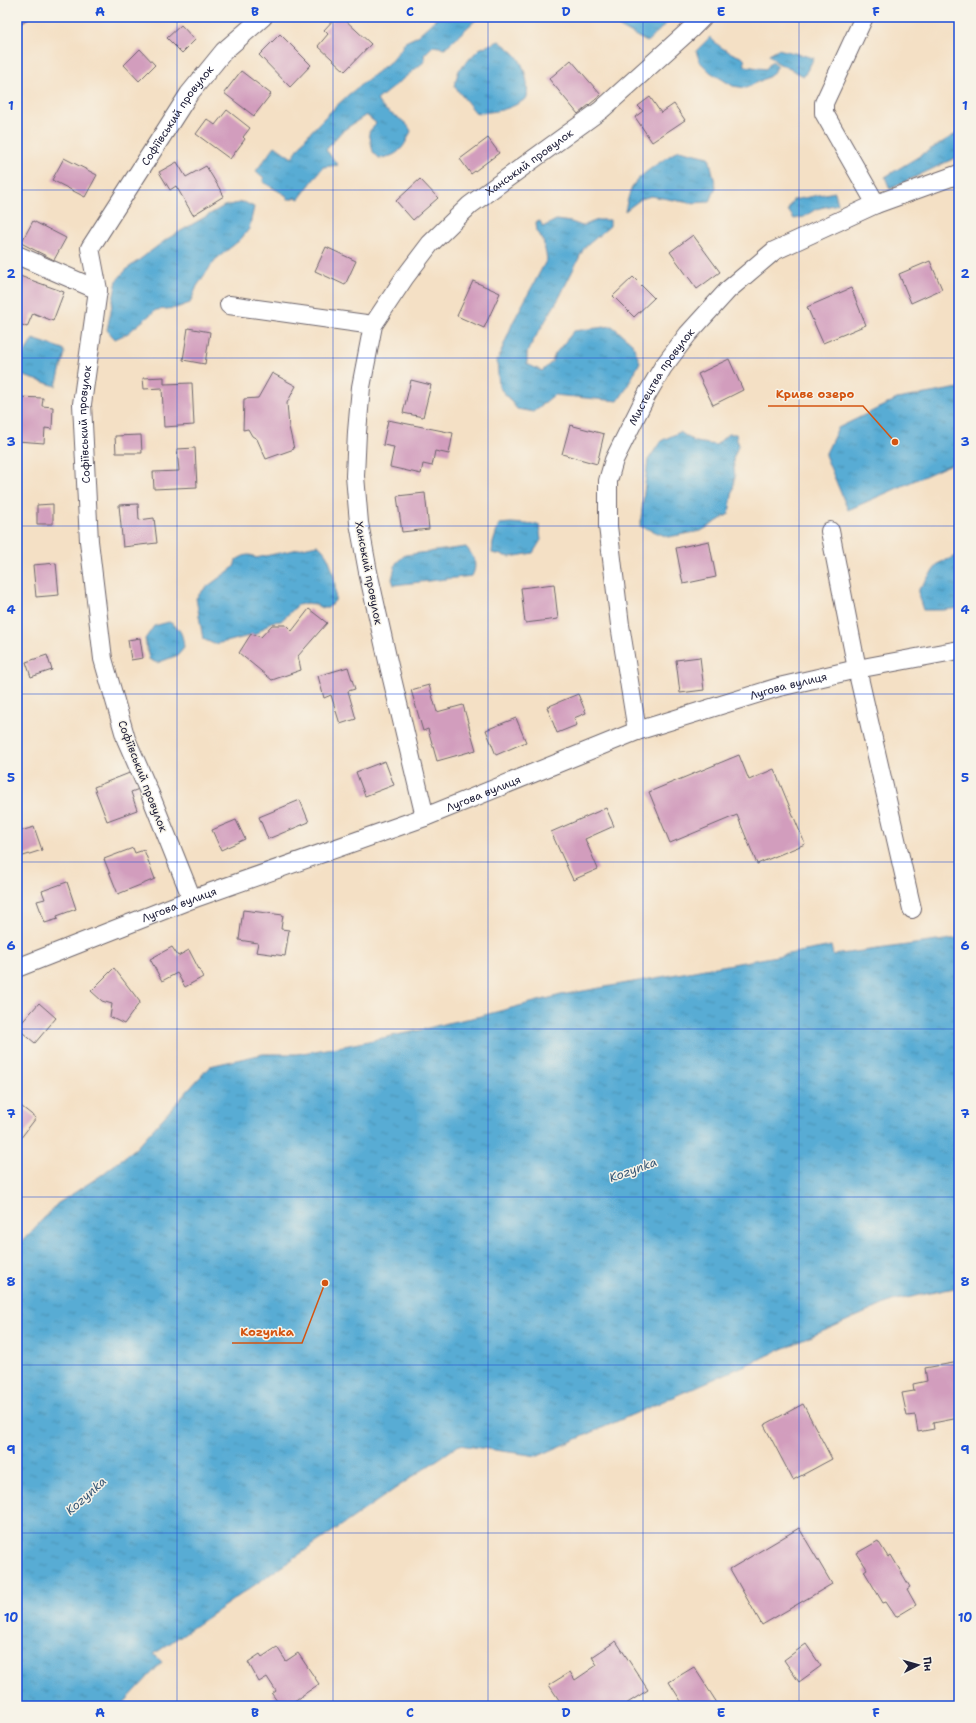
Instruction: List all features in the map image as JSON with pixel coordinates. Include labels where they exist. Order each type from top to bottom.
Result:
[{"type":"street","name":"Софіївський провулок","points":[[192,898],[126,739],[103,659],[89,541],[82,404],[98,290],[90,248],[189,94],[224,51],[263,17]]},
{"type":"street","name":"Ханський провулок","points":[[425,817],[389,666],[368,572],[359,523],[355,476],[357,432],[361,387],[373,325],[405,277],[430,244],[470,205],[601,110],[703,17]]},
{"type":"street","points":[[864,17],[824,103],[824,113],[876,204]]},
{"type":"street","name":"Мистецтва провулок","points":[[637,731],[620,625],[608,526],[608,481],[614,460],[646,396],[664,367],[688,334],[728,290],[774,251],[876,204],[959,174]]},
{"type":"street","points":[[17,255],[98,290]]},
{"type":"street","points":[[229,305],[373,325]]},
{"type":"street","points":[[830,531],[857,669],[912,909]]},
{"type":"street","name":"Лугова вулиця","points":[[17,968],[192,898],[425,817],[637,731],[779,687],[857,669],[959,650]]},
{"type":"water","points":[[438,17],[479,17],[445,48],[433,46],[424,55],[425,61],[377,100],[385,109],[404,122],[411,131],[403,147],[396,154],[379,158],[373,152],[369,132],[376,123],[366,115],[341,132],[326,150],[338,165],[323,167],[299,199],[295,197],[292,199],[287,199],[287,196],[263,182],[264,178],[256,171],[275,146],[292,158],[306,137],[325,117],[348,95],[391,61],[405,42],[416,37]]},
{"type":"water","points":[[612,17],[673,17],[647,42],[618,26]]},
{"type":"water","points":[[710,37],[725,50],[744,58],[745,66],[766,69],[772,61],[778,66],[770,76],[746,88],[733,86],[710,72],[700,62],[696,51]]},
{"type":"water","points":[[499,41],[514,53],[521,63],[527,81],[527,98],[503,110],[476,113],[454,86],[459,70],[479,49]]},
{"type":"water","points":[[778,49],[814,58],[804,76],[776,62],[769,54]]},
{"type":"water","points":[[959,132],[959,156],[890,189],[885,177]]},
{"type":"water","points":[[679,150],[709,157],[716,187],[710,202],[690,203],[651,196],[641,199],[625,211],[628,197],[637,180]]},
{"type":"water","points":[[835,192],[838,204],[816,209],[804,217],[794,219],[788,210],[793,200]]},
{"type":"water","points":[[244,202],[254,207],[249,229],[240,240],[215,260],[197,286],[190,303],[176,308],[156,310],[128,333],[115,339],[107,330],[117,280],[127,269],[167,239],[224,206]]},
{"type":"water","points":[[556,220],[571,222],[582,226],[598,220],[610,220],[610,226],[584,248],[559,298],[529,348],[527,354],[527,364],[542,371],[552,362],[555,354],[574,331],[612,326],[632,343],[640,362],[618,401],[554,395],[533,412],[517,409],[499,387],[497,362],[513,322],[547,259],[543,240],[537,231],[536,222],[540,221],[543,227]]},
{"type":"water","points":[[33,339],[63,349],[65,353],[56,386],[17,374],[17,361],[24,354]]},
{"type":"water","points":[[959,388],[959,463],[954,463],[848,510],[825,455],[838,428],[897,399]]},
{"type":"water","points":[[680,432],[695,442],[716,445],[728,434],[736,434],[738,446],[733,459],[735,477],[729,514],[701,531],[668,537],[640,526],[648,460],[661,441]]},
{"type":"water","points":[[511,523],[539,525],[541,540],[533,553],[510,557],[492,553],[493,543],[499,524]]},
{"type":"water","points":[[317,545],[322,549],[330,562],[334,579],[335,601],[328,608],[322,608],[314,604],[307,603],[298,605],[281,621],[271,622],[256,634],[214,644],[203,639],[196,598],[204,589],[234,567],[236,560],[246,555],[251,555],[256,558]]},
{"type":"water","points":[[466,547],[475,564],[472,576],[394,585],[392,579],[396,563],[405,555]]},
{"type":"water","points":[[959,555],[959,608],[923,610],[919,598],[919,589],[939,563]]},
{"type":"water","points":[[169,622],[181,632],[184,648],[178,655],[157,663],[149,659],[145,639],[154,626]]},
{"type":"water","points":[[959,938],[959,1287],[892,1301],[538,1456],[459,1445],[154,1654],[162,1662],[121,1706],[17,1706],[17,1247],[57,1204],[100,1176],[136,1148],[210,1066],[263,1054],[297,1054],[349,1045],[477,1017],[561,995],[831,946],[833,955]]},
{"type":"building","points":[[17,17],[32,17],[17,27]]},
{"type":"building","points":[[336,17],[342,17],[371,44],[345,71],[318,46],[328,34],[324,30]]},
{"type":"building","points":[[181,25],[195,40],[182,53],[167,38]]},
{"type":"building","points":[[280,34],[311,65],[290,87],[259,55]]},
{"type":"building","points":[[140,49],[155,65],[139,81],[124,65]]},
{"type":"building","points":[[571,60],[601,95],[578,114],[549,79]]},
{"type":"building","points":[[241,71],[271,94],[254,116],[224,93]]},
{"type":"building","points":[[650,97],[661,113],[674,104],[685,120],[652,142],[635,117],[643,111],[638,106]]},
{"type":"building","points":[[227,110],[250,128],[243,137],[245,139],[230,159],[196,134],[207,119],[215,125]]},
{"type":"building","points":[[488,138],[499,153],[471,174],[460,159]]},
{"type":"building","points":[[64,158],[97,175],[85,197],[52,180]]},
{"type":"building","points":[[177,162],[186,177],[206,166],[224,196],[193,215],[176,186],[170,190],[159,172]]},
{"type":"building","points":[[420,179],[438,198],[413,220],[396,201]]},
{"type":"building","points":[[33,221],[66,238],[54,260],[21,243]]},
{"type":"building","points":[[693,235],[720,272],[697,289],[670,252]]},
{"type":"building","points":[[326,247],[356,261],[345,285],[315,271]]},
{"type":"building","points":[[930,261],[942,289],[911,303],[899,274]]},
{"type":"building","points":[[17,275],[64,292],[53,321],[33,313],[27,327],[17,323]]},
{"type":"building","points":[[633,277],[654,298],[634,317],[613,296]]},
{"type":"building","points":[[473,281],[500,293],[484,328],[457,316]]},
{"type":"building","points":[[851,288],[866,325],[823,343],[807,307]]},
{"type":"building","points":[[188,328],[210,332],[205,364],[183,360]]},
{"type":"building","points":[[729,359],[743,390],[713,405],[698,374]]},
{"type":"building","points":[[272,373],[296,386],[287,403],[289,427],[294,449],[266,459],[257,439],[252,436],[248,429],[243,430],[244,399],[258,398]]},
{"type":"building","points":[[164,377],[164,384],[192,383],[194,425],[164,427],[162,388],[144,389],[143,378]]},
{"type":"building","points":[[411,380],[431,385],[423,417],[403,413]]},
{"type":"building","points":[[18,397],[43,398],[42,406],[53,407],[52,429],[45,428],[44,443],[17,441]]},
{"type":"building","points":[[388,420],[453,433],[449,454],[435,451],[432,466],[423,464],[421,474],[390,467],[394,447],[383,445]]},
{"type":"building","points":[[570,425],[604,434],[597,464],[562,454]]},
{"type":"building","points":[[141,435],[142,453],[116,453],[115,436]]},
{"type":"building","points":[[195,448],[197,487],[154,489],[153,472],[179,471],[177,449]]},
{"type":"building","points":[[425,493],[429,529],[402,532],[397,496]]},
{"type":"building","points":[[53,504],[53,524],[37,524],[37,505]]},
{"type":"building","points":[[138,504],[139,520],[154,518],[157,543],[123,547],[119,505]]},
{"type":"building","points":[[709,541],[716,577],[683,584],[676,548]]},
{"type":"building","points":[[56,563],[59,595],[36,597],[33,565]]},
{"type":"building","points":[[554,584],[558,619],[525,623],[521,588]]},
{"type":"building","points":[[309,609],[327,623],[298,656],[301,670],[272,680],[239,653],[251,634],[261,637],[272,625],[286,625],[292,631]]},
{"type":"building","points":[[140,638],[143,658],[131,660],[128,640]]},
{"type":"building","points":[[47,655],[52,670],[31,677],[26,662]]},
{"type":"building","points":[[700,657],[704,690],[680,693],[676,660]]},
{"type":"building","points":[[348,667],[355,689],[348,691],[356,719],[340,724],[331,695],[324,698],[318,676]]},
{"type":"building","points":[[429,685],[437,712],[463,705],[476,750],[437,761],[428,729],[423,731],[411,690]]},
{"type":"building","points":[[578,694],[586,713],[574,718],[577,725],[557,733],[547,707]]},
{"type":"building","points":[[516,718],[526,742],[496,755],[486,730]]},
{"type":"building","points":[[739,755],[749,780],[774,769],[805,844],[757,864],[737,815],[670,843],[649,792]]},
{"type":"building","points":[[385,761],[394,785],[365,796],[356,772]]},
{"type":"building","points":[[132,772],[139,789],[131,792],[137,810],[107,821],[94,787]]},
{"type":"building","points":[[300,800],[309,822],[268,839],[259,817]]},
{"type":"building","points":[[606,808],[614,826],[585,839],[598,869],[573,880],[551,832]]},
{"type":"building","points":[[236,820],[245,839],[221,850],[212,830]]},
{"type":"building","points":[[34,827],[42,850],[17,858],[17,832]]},
{"type":"building","points":[[133,848],[135,853],[144,850],[155,879],[118,894],[104,859]]},
{"type":"building","points":[[67,882],[76,909],[57,916],[58,919],[45,923],[37,901],[45,899],[42,891]]},
{"type":"building","points":[[243,910],[283,915],[281,929],[289,930],[285,956],[256,952],[258,943],[239,940]]},
{"type":"building","points":[[172,947],[178,956],[189,950],[203,977],[185,987],[177,973],[162,981],[150,959]]},
{"type":"building","points":[[114,968],[140,1002],[124,1024],[110,1017],[112,1004],[102,1001],[91,991]]},
{"type":"building","points":[[39,1003],[56,1018],[35,1043],[17,1028]]},
{"type":"building","points":[[17,1103],[36,1118],[17,1143]]},
{"type":"building","points":[[959,1362],[959,1418],[933,1423],[934,1429],[918,1432],[915,1415],[907,1416],[902,1393],[914,1391],[913,1384],[927,1381],[925,1368]]},
{"type":"building","points":[[803,1404],[832,1459],[793,1480],[764,1425]]},
{"type":"building","points":[[799,1528],[832,1584],[762,1625],[730,1569]]},
{"type":"building","points":[[878,1541],[888,1557],[891,1555],[910,1587],[907,1589],[916,1605],[896,1617],[886,1602],[883,1603],[864,1571],[867,1569],[857,1553]]},
{"type":"building","points":[[616,1641],[648,1690],[626,1704],[628,1706],[563,1706],[549,1685],[570,1672],[575,1680],[597,1665],[592,1657]]},
{"type":"building","points":[[806,1644],[821,1666],[799,1682],[784,1660]]},
{"type":"building","points":[[277,1647],[286,1661],[298,1653],[319,1684],[287,1706],[284,1702],[280,1705],[272,1694],[276,1691],[267,1677],[259,1682],[248,1662],[260,1654],[262,1657]]},
{"type":"building","points":[[694,1667],[719,1706],[684,1706],[669,1682]]},
{"type":"place","name":"Криве озеро","points":[[895,442]]},
{"type":"place","name":"Kozynka","points":[[325,1283]]}]
